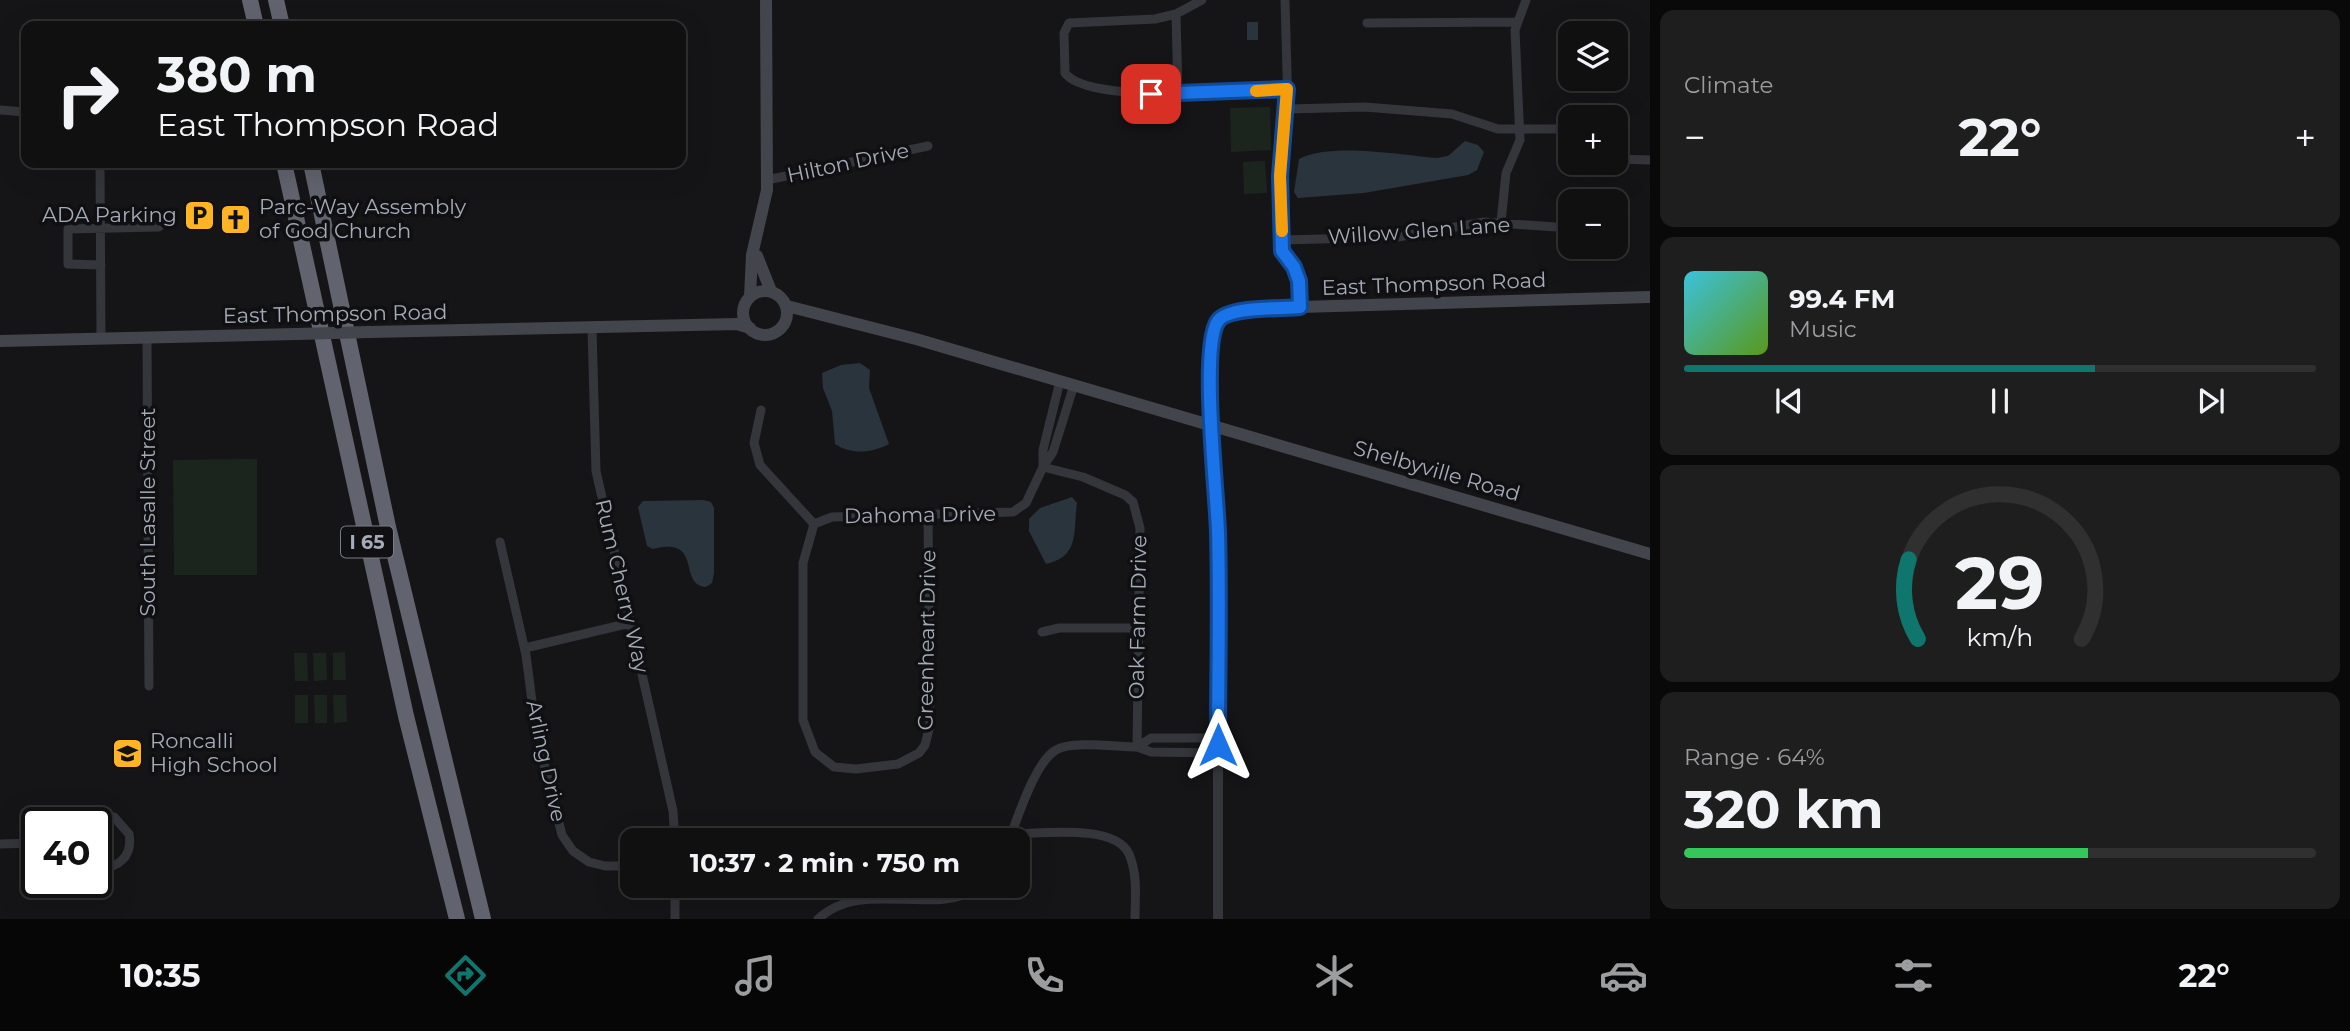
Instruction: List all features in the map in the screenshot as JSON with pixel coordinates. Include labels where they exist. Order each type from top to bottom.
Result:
[{"type":"highway","points":[[250,0],[255,21]]},
{"type":"highway","points":[[276,0],[281,21]]},
{"type":"highway","name":"I 65","points":[[286,168],[403,703],[457,919]]},
{"type":"highway","name":"I 65","points":[[312,168],[330,264],[397,566],[483,919]]},
{"type":"main road","points":[[766,0],[767,180],[752,255],[750,297],[744,309],[750,328],[770,334],[786,321],[841,319]]},
{"type":"main road","points":[[755,245],[762,276],[771,291],[783,299],[787,306],[786,321]]},
{"type":"main road","points":[[750,297],[763,291],[771,291]]},
{"type":"main road","name":"East Thompson Road","points":[[1212,425],[1213,337],[1221,318],[1240,311],[1650,296]]},
{"type":"main road","points":[[787,306],[1212,425]]},
{"type":"main road","name":"East Thompson Road","points":[[671,327],[694,324],[744,309]]},
{"type":"main road","name":"East Thompson Road","points":[[0,341],[737,324],[750,328]]},
{"type":"main road","name":"Shelbyville Road","points":[[1212,425],[1650,554]]},
{"type":"street","points":[[1202,0],[1176,14],[1136,22],[1069,23],[1064,33],[1067,76],[1120,91],[1178,94],[1287,89]]},
{"type":"street","points":[[1285,0],[1288,108],[1280,176],[1282,251],[1294,267],[1299,281],[1300,307]]},
{"type":"street","points":[[1367,23],[1517,22],[1526,0]]},
{"type":"street","points":[[1176,14],[1178,94]]},
{"type":"street","name":"Willow Glen Lane","points":[[1502,222],[1506,173],[1519,144],[1517,22]]},
{"type":"street","points":[[1288,108],[1365,107],[1452,114],[1487,127],[1558,129]]},
{"type":"street","points":[[0,110],[21,112]]},
{"type":"street","name":"Hilton Drive","points":[[767,180],[928,146]]},
{"type":"street","points":[[1628,159],[1650,160]]},
{"type":"street","points":[[100,168],[101,339]]},
{"type":"street","name":"Willow Glen Lane","points":[[1282,240],[1398,237],[1477,223],[1502,222],[1556,227]]},
{"type":"street","points":[[101,265],[72,266],[67,260],[68,229],[159,227]]},
{"type":"street","name":"Rum Cherry Way","points":[[592,329],[595,463],[673,811],[674,828]]},
{"type":"street","name":"South Lasalle Street","points":[[148,338],[149,686]]},
{"type":"street","name":"Dahoma Drive","points":[[1043,467],[1042,450],[1060,381]]},
{"type":"street","name":"Dahoma Drive","points":[[814,524],[832,517],[1013,512],[1026,503],[1043,467],[1053,453],[1074,385]]},
{"type":"street","points":[[761,410],[754,443],[760,464],[814,524]]},
{"type":"street","points":[[1212,425],[1218,534],[1219,919]]},
{"type":"street","name":"Oak Farm Drive","points":[[1043,467],[1113,489],[1133,502],[1140,528],[1137,747]]},
{"type":"street","name":"Greenheart Drive","points":[[814,524],[803,563],[803,720],[815,752],[824,761],[834,767],[870,767],[908,761],[919,753],[928,735],[928,514]]},
{"type":"street","name":"Arling Drive","points":[[500,542],[525,648],[536,732],[564,841],[578,856],[589,862],[620,866]]},
{"type":"street","points":[[525,648],[630,623]]},
{"type":"street","points":[[1042,632],[1059,628],[1139,628]]},
{"type":"street","points":[[1137,747],[1151,738],[1218,738]]},
{"type":"street","points":[[1014,828],[1041,765],[1056,749],[1075,746],[1137,747],[1151,752],[1218,753]]},
{"type":"street","points":[[112,817],[130,834],[130,849],[120,863],[112,866]]},
{"type":"street","points":[[1030,836],[1093,833],[1116,841],[1129,853],[1136,877],[1135,919]]},
{"type":"street","points":[[0,844],[21,843]]},
{"type":"street","points":[[675,898],[675,919]]},
{"type":"street","points":[[818,919],[838,904],[855,900],[948,898]]},
{"type":"shaded area","points":[[1247,22],[1258,22],[1258,40],[1247,40]]},
{"type":"shaded area","points":[[1270,107],[1271,150],[1231,152],[1230,108]]},
{"type":"shaded area","points":[[1465,141],[1478,145],[1484,152],[1477,170],[1468,175],[1364,193],[1298,198],[1294,192],[1299,159],[1313,154],[1347,150],[1437,158],[1448,156]]},
{"type":"shaded area","points":[[1265,161],[1267,193],[1244,194],[1243,162]]},
{"type":"shaded area","points":[[860,363],[870,370],[869,388],[889,444],[862,452],[841,448],[835,444],[832,411],[823,388],[822,373],[841,365]]},
{"type":"shaded area","points":[[257,459],[257,575],[174,575],[173,460]]},
{"type":"shaded area","points":[[1072,497],[1077,503],[1073,542],[1065,555],[1046,564],[1029,531],[1029,519],[1040,508]]},
{"type":"shaded area","points":[[643,501],[711,502],[714,508],[714,573],[712,583],[706,587],[697,584],[685,555],[679,549],[653,549],[647,546],[638,507]]},
{"type":"shaded area","points":[[345,652],[346,680],[333,680],[333,653]]},
{"type":"shaded area","points":[[294,653],[307,653],[308,681],[295,681]]},
{"type":"shaded area","points":[[313,653],[326,653],[327,680],[314,681]]},
{"type":"shaded area","points":[[295,695],[308,695],[308,723],[295,723]]},
{"type":"shaded area","points":[[314,695],[327,695],[327,723],[315,723]]},
{"type":"shaded area","points":[[333,695],[346,695],[347,722],[334,723]]},
{"type":"slow traffic","points":[[1256,91],[1287,89],[1288,108],[1280,176],[1282,231]]},
{"type":"place","name":"ADA Parking","points":[[200,215]]},
{"type":"place","name":"Parc-Way Assembly of God Church","points":[[236,219]]},
{"type":"place","name":"Roncalli High School","points":[[127,753]]},
{"type":"route","points":[[1151,94],[1287,89],[1288,108],[1280,176],[1282,251],[1294,267],[1299,281],[1300,307],[1229,313],[1217,322],[1213,337],[1212,425],[1218,534],[1218,745]]}]
